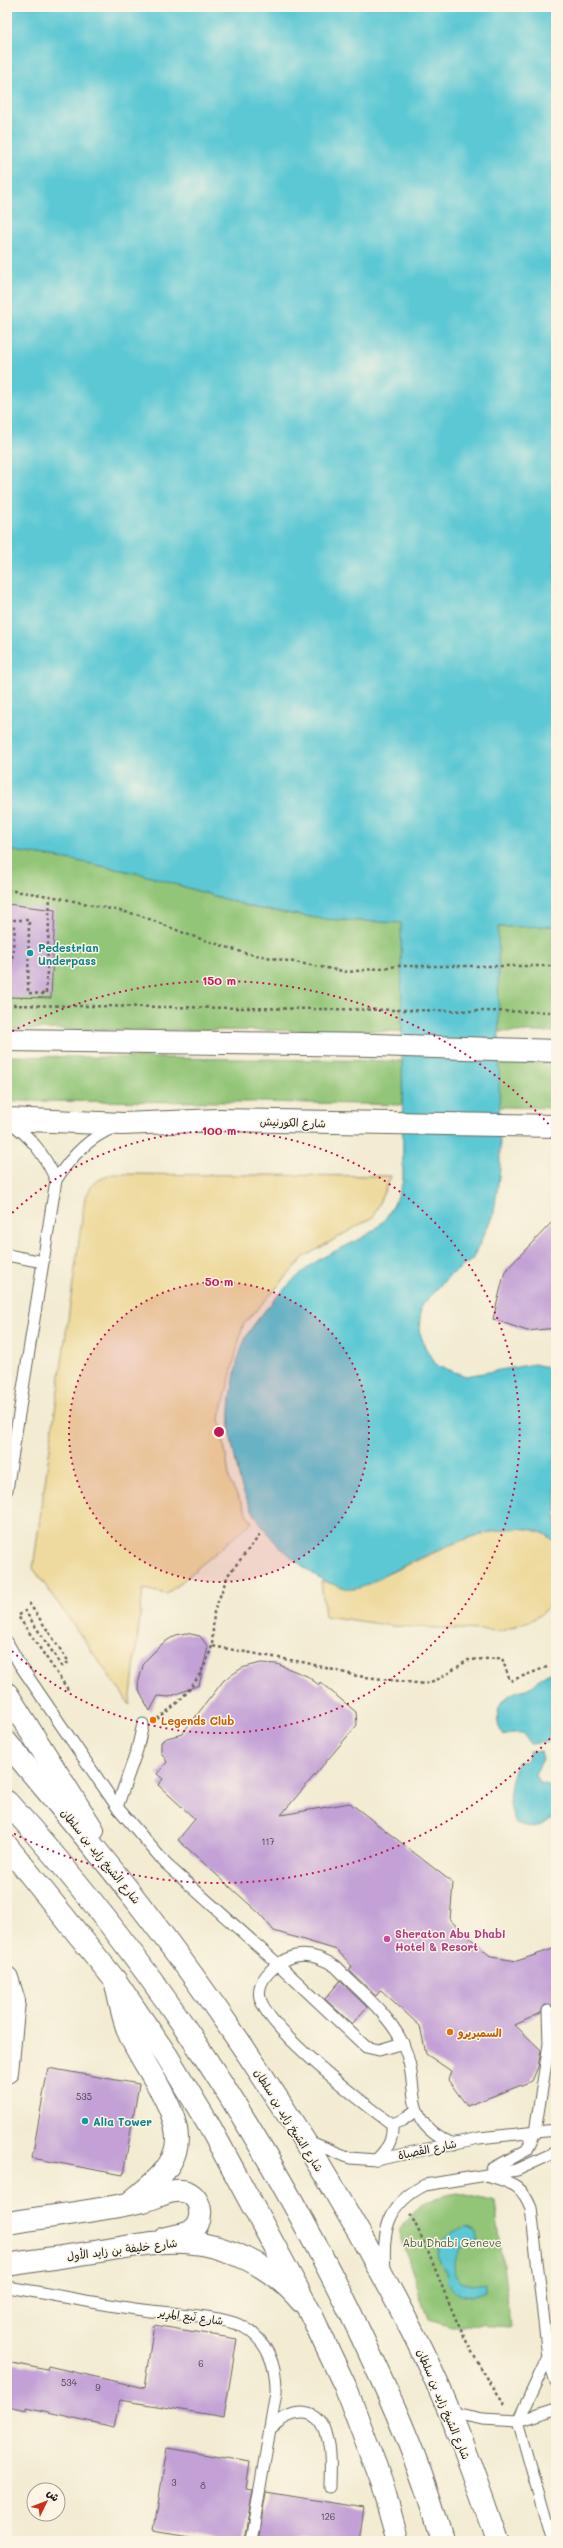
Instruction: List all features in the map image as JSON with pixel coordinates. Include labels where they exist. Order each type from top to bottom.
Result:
[{"type":"main road","points":[[7,1040],[376,1045],[556,1051]]},
{"type":"main road","name":"شارع الكورنيش","points":[[7,1120],[123,1124],[218,1120],[378,1125],[556,1126]]},
{"type":"main road","points":[[7,1694],[138,1902]]},
{"type":"main road","name":"شارع الشيخ زايد بن سلطان","points":[[7,1743],[138,1902],[245,2049],[302,2138],[386,2283],[419,2345],[474,2472],[497,2541]]},
{"type":"main road","points":[[7,1802],[75,1879],[118,1932],[225,2088],[269,2161],[319,2249],[371,2356],[406,2439],[436,2519],[442,2541]]},
{"type":"main road","points":[[7,1846],[115,1980],[167,2056],[210,2127],[310,2312],[345,2386],[380,2478],[398,2541]]},
{"type":"main road","points":[[7,1978],[14,2001],[7,2072]]},
{"type":"main road","points":[[115,1980],[128,2033],[169,2107],[175,2124],[177,2138],[176,2150],[168,2168],[127,2205]]},
{"type":"main road","points":[[7,2223],[127,2205],[182,2191],[194,2197],[200,2208],[200,2220],[190,2232],[141,2245]]},
{"type":"main road","name":"شارع خليفة بن زايد الأول","points":[[7,2265],[141,2245],[184,2242],[206,2245],[234,2253],[265,2269],[282,2281],[310,2312]]},
{"type":"lane","points":[[7,1120],[33,1142],[49,1165],[56,1180]]},
{"type":"lane","points":[[7,1490],[56,1180],[69,1161],[90,1141],[104,1132],[123,1124]]},
{"type":"lane","points":[[7,1255],[43,1262]]},
{"type":"lane","points":[[7,1642],[20,1665],[117,1807],[166,1864],[278,1964],[366,2047],[379,2050],[403,2043]]},
{"type":"lane","points":[[117,1807],[137,1750],[143,1724]]},
{"type":"lane","points":[[392,2124],[304,2054],[265,2008],[260,1998],[260,1988],[270,1970],[278,1964],[301,1956],[325,1960],[336,1967],[381,2012],[403,2043],[416,2110],[426,2127],[435,2137],[454,2144]]},
{"type":"lane","points":[[483,2174],[527,2150],[535,2132],[549,2044],[548,2010]]},
{"type":"lane","points":[[392,2124],[403,2120],[416,2110]]},
{"type":"lane","points":[[376,2160],[389,2146],[392,2137],[392,2124]]},
{"type":"lane","name":"شارع القَصباة","points":[[302,2138],[343,2156],[376,2160],[479,2138],[556,2130]]},
{"type":"lane","points":[[386,2283],[385,2227],[400,2202],[412,2192],[425,2185],[483,2174],[517,2170],[556,2152]]},
{"type":"lane","points":[[483,2174],[518,2186],[526,2195],[531,2208],[548,2357],[556,2382]]},
{"type":"lane","name":"شارع نَبع المرِير","points":[[7,2287],[140,2310],[228,2321],[242,2327],[266,2348],[273,2362],[276,2377],[276,2393],[251,2541]]},
{"type":"lane","points":[[548,2357],[518,2421],[552,2522],[552,2541]]},
{"type":"lane","points":[[447,2411],[482,2419],[518,2421],[556,2410]]},
{"type":"lane","points":[[270,2429],[281,2418],[295,2412],[309,2413],[321,2423],[328,2440],[330,2487]]},
{"type":"path","points":[[7,890],[50,896],[138,915],[189,935],[245,953],[348,972],[398,966],[556,966]]},
{"type":"path","points":[[7,920],[29,920],[28,993],[46,994],[50,896]]},
{"type":"path","points":[[7,926],[15,927],[10,981],[7,981]]},
{"type":"path","points":[[7,1005],[556,1012]]},
{"type":"path","points":[[143,1724],[151,1723],[177,1705],[205,1667],[212,1646],[214,1612],[228,1576],[260,1535]]},
{"type":"path","points":[[29,1603],[68,1662],[62,1666],[25,1611],[18,1616],[69,1691]]},
{"type":"path","points":[[212,1646],[308,1663],[357,1676],[425,1684],[441,1678],[468,1660],[502,1658],[510,1681],[547,1667]]},
{"type":"path","points":[[400,2202],[408,2210],[423,2238],[452,2311],[470,2348],[492,2386],[518,2421]]},
{"type":"green space","points":[[7,846],[14,851],[67,859],[141,874],[255,908],[323,919],[498,927],[556,926],[556,1032],[7,1029]]},
{"type":"green space","points":[[7,1056],[556,1063],[556,1108],[259,1102],[7,1101]]},
{"type":"green space","name":"Abu Dhabi Geneve","points":[[458,2193],[495,2202],[511,2327],[492,2326],[482,2323],[465,2327],[453,2327],[428,2320],[399,2230],[411,2215],[424,2204],[440,2197]]},
{"type":"sand","points":[[113,1174],[391,1176],[373,1217],[304,1257],[243,1325],[220,1418],[230,1482],[252,1522],[167,1594],[143,1589],[130,1705],[33,1568],[85,1198],[94,1182]]},
{"type":"sand","points":[[513,1528],[542,1533],[547,1535],[556,1543],[556,1597],[543,1613],[532,1620],[502,1631],[393,1626],[325,1616],[321,1581],[354,1589],[472,1536]]},
{"type":"water","points":[[7,7],[556,7],[556,926],[498,927],[500,1169],[494,1213],[472,1260],[449,1276],[421,1306],[419,1330],[425,1347],[437,1366],[466,1376],[534,1364],[556,1369],[556,1543],[541,1532],[521,1528],[498,1530],[448,1546],[424,1556],[360,1588],[352,1589],[325,1581],[280,1547],[257,1518],[241,1486],[232,1446],[230,1406],[237,1365],[244,1341],[249,1332],[270,1305],[288,1285],[306,1269],[321,1258],[367,1235],[384,1220],[392,1208],[403,1181],[401,923],[323,919],[255,908],[141,874],[67,859],[13,851],[7,846]]},
{"type":"water","points":[[550,1672],[556,1676],[556,1698],[549,1705],[553,1710],[548,1742],[530,1744],[523,1733],[512,1733],[504,1736],[498,1720],[501,1704],[512,1693],[533,1686],[543,1676]]},
{"type":"water","points":[[530,1751],[541,1751],[543,1759],[535,1774],[539,1783],[551,1786],[556,1799],[556,1815],[542,1825],[533,1827],[516,1823],[510,1800],[512,1778],[517,1762],[527,1761]]},
{"type":"water","points":[[468,2228],[477,2232],[479,2243],[462,2247],[456,2255],[454,2269],[461,2282],[472,2285],[485,2283],[485,2291],[480,2294],[464,2296],[455,2292],[448,2282],[447,2272],[440,2263],[438,2255],[441,2242],[449,2234]]},
{"type":"building","name":"Pedestrian Underpass","points":[[7,904],[55,910],[51,998],[7,997]]},
{"type":"building","points":[[556,1218],[556,1328],[527,1331],[493,1319],[505,1271]]},
{"type":"building","points":[[186,1633],[200,1636],[208,1647],[199,1685],[169,1697],[158,1696],[150,1711],[140,1693],[138,1684],[144,1662],[163,1643],[176,1635]]},
{"type":"building","name":"Sheraton Abu Dhabi Hotel & Resort","points":[[261,1663],[277,1664],[307,1676],[319,1685],[320,1682],[356,1712],[357,1725],[281,1815],[350,1803],[453,1883],[450,1920],[491,1957],[517,1961],[556,1948],[556,2007],[545,2005],[541,2013],[515,2025],[541,2050],[538,2067],[532,2081],[467,2106],[448,2080],[451,2071],[426,2054],[420,2026],[381,1990],[376,1996],[349,1970],[352,1966],[337,1950],[274,1931],[260,1914],[178,1840],[195,1819],[158,1785],[163,1779],[157,1774],[167,1762],[161,1752],[161,1742],[167,1738],[182,1734],[224,1680],[242,1668]]},
{"type":"building","points":[[340,1981],[367,2007],[352,2024],[325,1999]]},
{"type":"building","name":"Alia Tower","points":[[48,2068],[139,2084],[123,2175],[32,2158]]},
{"type":"building","points":[[154,2325],[237,2339],[224,2417],[120,2400],[114,2427],[26,2407],[26,2410],[7,2406],[7,2362],[47,2370],[48,2366],[144,2388]]},
{"type":"building","points":[[167,2448],[250,2462],[246,2489],[253,2490],[244,2541],[217,2541],[154,2530]]},
{"type":"building","points":[[266,2492],[364,2508],[359,2541],[258,2541]]},
{"type":"place","name":"Pedestrian Underpass","points":[[30,953]]},
{"type":"place","name":"Legends Club","points":[[153,1720]]},
{"type":"place","name":"Sheraton Abu Dhabi Hotel & Resort","points":[[387,1939]]},
{"type":"place","name":"السمبريرو","points":[[450,2032]]},
{"type":"place","name":"Alia Tower","points":[[85,2121]]}]
